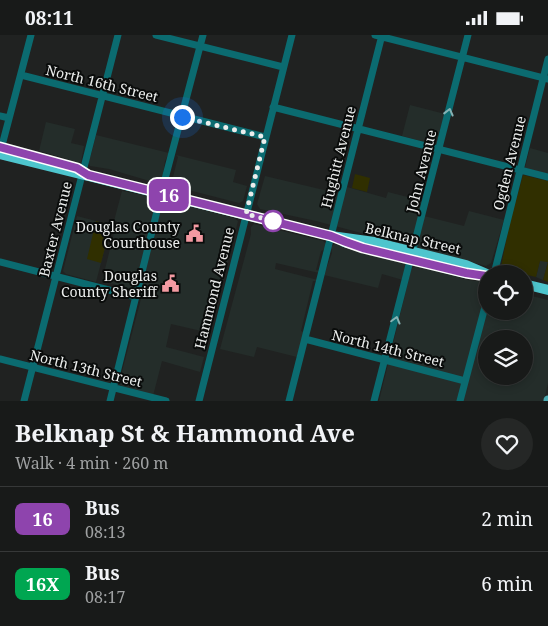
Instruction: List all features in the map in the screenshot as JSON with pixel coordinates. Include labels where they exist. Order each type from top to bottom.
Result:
[{"type":"highway","name":"Belknap Street","points":[[0,151],[331,236],[369,241],[412,256],[466,265],[478,271]]},
{"type":"highway","points":[[533,286],[548,290]]},
{"type":"street","points":[[0,151],[31,35]]},
{"type":"street","name":"Baxter Avenue","points":[[24,401],[118,35]]},
{"type":"street","points":[[156,35],[284,67]]},
{"type":"street","points":[[110,401],[161,193],[203,35]]},
{"type":"street","name":"Hammond Avenue","points":[[198,401],[292,35]]},
{"type":"street","points":[[379,35],[546,78]]},
{"type":"street","name":"Hughitt Avenue","points":[[289,401],[358,129],[379,35]]},
{"type":"street","name":"John Avenue","points":[[374,401],[468,35]]},
{"type":"street","name":"Ogden Avenue","points":[[496,265],[546,78],[548,59]]},
{"type":"street","name":"North 16th Street","points":[[21,75],[265,137]]},
{"type":"street","points":[[273,107],[548,177]]},
{"type":"street","points":[[0,116],[9,118]]},
{"type":"street","points":[[0,262],[136,297]]},
{"type":"street","points":[[460,401],[482,320]]},
{"type":"street","name":"North 14th Street","points":[[305,339],[466,381]]},
{"type":"street","name":"North 13th Street","points":[[0,359],[166,401]]},
{"type":"shaded area","points":[[410,105],[445,114],[436,145],[402,136]]},
{"type":"shaded area","points":[[46,122],[75,129],[71,143],[84,146],[81,162],[76,163],[39,151]]},
{"type":"shaded area","points":[[96,135],[169,153],[165,161],[162,181],[153,182],[109,169],[90,166],[88,160]]},
{"type":"shaded area","points":[[530,148],[548,153],[548,174],[525,168]]},
{"type":"shaded area","points":[[176,155],[236,170],[233,182],[247,186],[243,201],[239,203],[169,185],[168,178],[173,177],[178,157]]},
{"type":"shaded area","points":[[355,174],[370,178],[367,192],[352,188]]},
{"type":"shaded area","points":[[523,175],[548,181],[548,262],[540,261],[536,277],[533,276],[533,265],[501,265],[509,226]]},
{"type":"shaded area","points":[[265,176],[345,195],[347,187],[386,198],[388,192],[423,201],[420,215],[464,226],[469,211],[504,220],[491,263],[482,265],[316,221],[260,209],[257,204]]},
{"type":"shaded area","points":[[122,191],[154,197],[157,199],[157,203],[165,205],[167,201],[170,201],[234,218],[238,221],[210,333],[171,324],[166,347],[204,357],[200,372],[162,361],[153,396],[122,387],[119,383],[142,295],[131,292],[132,289],[102,281],[117,221],[114,221]]},
{"type":"shaded area","points":[[77,216],[111,225],[96,282],[66,274],[63,271]]},
{"type":"shaded area","points":[[96,221],[111,225],[101,263],[87,259]]},
{"type":"shaded area","points":[[254,224],[323,241],[326,244],[325,249],[321,251],[316,270],[320,271],[319,273],[276,263],[275,269],[318,280],[313,281],[301,331],[304,332],[297,357],[257,347],[254,357],[220,349],[251,234],[251,227]]},
{"type":"shaded area","points":[[335,244],[405,262],[407,264],[403,280],[382,274],[378,288],[324,275],[332,253],[331,247]]},
{"type":"shaded area","points":[[540,260],[548,262],[543,280],[536,277]]},
{"type":"shaded area","points":[[548,262],[548,282],[543,280]]},
{"type":"shaded area","points":[[415,265],[478,281],[478,320],[533,320],[533,296],[548,300],[548,383],[544,401],[379,401],[411,270]]},
{"type":"bus line","name":"16","points":[[0,147],[77,168],[83,170],[88,175],[331,236],[352,245],[478,275]]},
{"type":"place","name":"Douglas County Courthouse","points":[[194,234]]},
{"type":"place","name":"Douglas County Sheriff","points":[[171,283]]},
{"type":"route","points":[[182,117],[265,137],[246,214],[273,221]]}]
